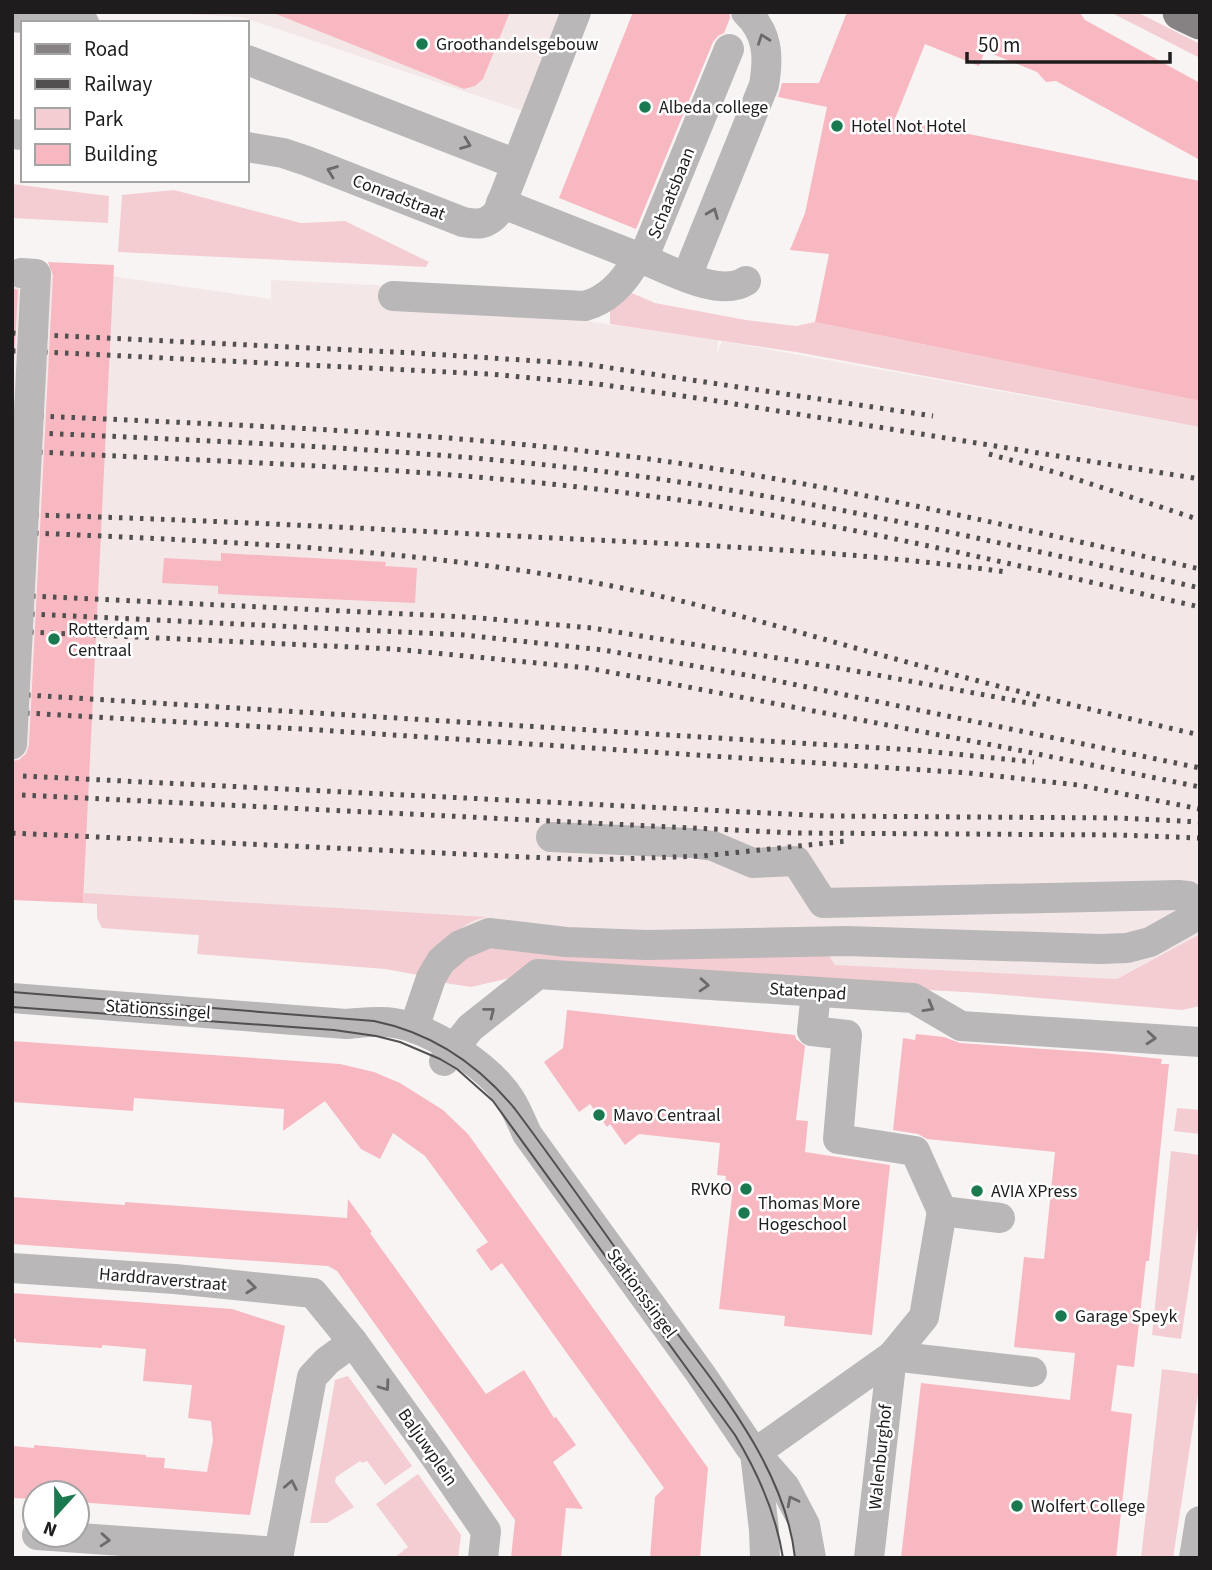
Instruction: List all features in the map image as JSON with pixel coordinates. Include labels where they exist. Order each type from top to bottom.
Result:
[{"type":"main road","points":[[1181,12],[1200,21]]},
{"type":"street","name":"Conradstraat","points":[[248,147],[283,153],[473,224],[481,224],[498,212],[576,12]]},
{"type":"street","points":[[687,276],[764,85],[767,52],[763,33],[746,12]]},
{"type":"street","points":[[12,17],[59,21]]},
{"type":"street","name":"Schaatsbaan","points":[[641,258],[729,49]]},
{"type":"street","points":[[248,60],[516,163]]},
{"type":"street","name":"Schaatsbaan","points":[[501,203],[711,286],[723,287],[746,281]]},
{"type":"street","points":[[393,296],[585,306],[595,304],[615,290],[641,258]]},
{"type":"street","points":[[12,744],[23,384],[36,274],[20,273]]},
{"type":"street","points":[[551,836],[692,843],[713,846],[754,863],[796,861],[823,903],[1178,895],[1188,896],[1200,906]]},
{"type":"street","points":[[414,1028],[431,978],[441,961],[460,945],[489,933],[566,942],[647,945],[846,941],[1100,949],[1126,948],[1150,942],[1200,914]]},
{"type":"street","name":"Statenpad","points":[[449,1055],[470,1028],[538,974],[913,998],[961,1026],[1200,1042]]},
{"type":"street","points":[[755,1453],[891,1356],[924,1317],[942,1211],[915,1151],[838,1139],[847,1035],[812,1031],[816,992]]},
{"type":"street","name":"Stationssingel","points":[[12,998],[346,1024],[394,1023],[414,1028],[449,1055],[527,1134],[755,1453],[785,1487],[805,1525],[811,1558]]},
{"type":"street","name":"Stationssingel","points":[[346,1024],[449,1055]]},
{"type":"street","points":[[942,1211],[1000,1218]]},
{"type":"street","name":"Harddraverstraat","points":[[12,1268],[175,1279],[313,1293]]},
{"type":"street","name":"Baljuwplein","points":[[313,1293],[353,1342],[486,1531],[483,1558]]},
{"type":"street","points":[[91,1540],[279,1555],[312,1377],[327,1361],[353,1342]]},
{"type":"street","points":[[891,1356],[1032,1372]]},
{"type":"street","name":"Walenburghof","points":[[869,1558],[891,1356]]},
{"type":"street","name":"Stationssingel","points":[[755,1453],[765,1558]]},
{"type":"street","points":[[1194,1558],[1200,1521]]},
{"type":"shaded area","points":[[148,12],[576,12],[541,117],[242,17]]},
{"type":"shaded area","points":[[12,265],[48,267],[271,299],[271,280],[394,286],[558,317],[718,340],[717,354],[722,341],[1200,427],[1200,934],[1117,979],[431,953],[102,928],[97,918],[97,903],[12,898]]},
{"type":"green space","points":[[1110,12],[1137,12],[1200,44],[1200,58]]},
{"type":"green space","points":[[12,184],[109,196],[108,223],[12,218]]},
{"type":"green space","points":[[174,190],[301,223],[345,221],[429,262],[426,267],[118,252],[122,195]]},
{"type":"green space","points":[[627,291],[655,303],[746,320],[796,326],[815,322],[1200,401],[1200,427],[796,352],[610,324],[610,304]]},
{"type":"green space","points":[[84,893],[487,917],[466,925],[457,932],[418,975],[385,969],[197,954],[199,935],[102,928],[97,918],[97,904],[83,903]]},
{"type":"green space","points":[[1200,934],[1200,1006],[1182,1010],[982,993],[550,969],[471,987],[445,983],[464,958],[493,946],[825,950],[835,965],[1117,979]]},
{"type":"green space","points":[[1177,1108],[1200,1110],[1200,1134],[1174,1131]]},
{"type":"green space","points":[[1171,1151],[1200,1155],[1200,1213],[1181,1339],[1152,1335]]},
{"type":"green space","points":[[1162,1369],[1200,1374],[1200,1381],[1173,1558],[1141,1558]]},
{"type":"green space","points":[[348,1376],[412,1466],[385,1485],[367,1461],[360,1461],[336,1477],[335,1482],[354,1507],[327,1523],[310,1523],[335,1380]]},
{"type":"green space","points":[[418,1474],[461,1535],[458,1558],[394,1558],[408,1547],[376,1504]]},
{"type":"building","name":"Groothandelsgebouw","points":[[271,12],[510,12],[483,79],[475,86],[464,89]]},
{"type":"building","name":"Albeda college","points":[[633,12],[729,12],[730,18],[724,33],[713,42],[636,229],[559,198]]},
{"type":"building","points":[[847,12],[1080,13],[1085,20],[1200,83],[1200,160],[1056,81],[1046,82],[1037,72],[985,51],[979,66],[925,44],[895,119],[1200,181],[1200,401],[815,322],[829,254],[790,250],[805,213],[827,107],[778,97],[782,83],[819,83]]},
{"type":"building","name":"Rotterdam Centraal","points":[[48,262],[114,265],[83,903],[12,900],[12,761],[19,760],[26,754],[29,745],[53,275]]},
{"type":"building","points":[[12,288],[18,290],[12,396]]},
{"type":"building","points":[[221,553],[386,562],[385,566],[417,568],[415,603],[218,594],[218,586],[162,583],[164,558],[221,561]]},
{"type":"building","points":[[567,1010],[795,1035],[805,1046],[796,1120],[808,1121],[805,1152],[890,1165],[872,1335],[784,1326],[785,1316],[719,1309],[732,1196],[724,1195],[726,1176],[717,1175],[720,1143],[639,1134],[625,1145],[610,1124],[607,1127],[590,1104],[579,1112],[544,1062],[563,1048]]},
{"type":"building","points":[[916,1034],[944,1037],[960,1043],[1162,1059],[1161,1064],[1169,1064],[1149,1261],[1146,1261],[1134,1367],[1117,1365],[1111,1411],[1132,1414],[1116,1558],[901,1558],[921,1383],[1070,1400],[1075,1353],[1014,1347],[1024,1257],[1044,1259],[1055,1152],[927,1139],[918,1134],[893,1130],[903,1038],[915,1040]]},
{"type":"building","points":[[12,1041],[340,1064],[374,1072],[400,1083],[443,1110],[468,1134],[708,1468],[700,1558],[650,1558],[655,1497],[664,1488],[502,1263],[491,1271],[476,1250],[488,1242],[425,1156],[393,1133],[380,1159],[361,1149],[325,1101],[283,1131],[284,1109],[134,1098],[133,1111],[12,1102]]},
{"type":"building","points":[[12,1197],[347,1218],[348,1199],[486,1394],[524,1370],[554,1418],[556,1417],[576,1445],[553,1462],[583,1509],[566,1508],[561,1558],[511,1558],[515,1520],[337,1271],[328,1266],[12,1244]]},
{"type":"building","points":[[12,1293],[232,1309],[285,1326],[250,1515],[91,1503],[91,1479],[21,1479],[21,1498],[12,1498],[12,1446],[34,1448],[34,1445],[146,1455],[165,1458],[164,1468],[207,1472],[213,1440],[211,1421],[188,1418],[192,1385],[143,1381],[146,1349],[16,1342],[16,1339],[12,1338]]},
{"type":"tram line","points":[[12,992],[374,1021],[416,1033],[470,1065],[515,1109],[719,1389],[760,1454],[776,1488],[788,1522],[795,1558]]},
{"type":"tram line","points":[[12,1007],[334,1030],[400,1042],[457,1069],[493,1101],[735,1435],[765,1494],[776,1525],[783,1558]]},
{"type":"railway","points":[[12,333],[23,334]]},
{"type":"railway","points":[[44,335],[584,364],[933,416]]},
{"type":"railway","points":[[12,351],[22,351]]},
{"type":"railway","points":[[44,352],[489,374],[598,384],[1200,479]]},
{"type":"railway","points":[[12,415],[19,415]]},
{"type":"railway","points":[[40,416],[397,434],[610,454],[832,489],[1200,569]]},
{"type":"railway","points":[[12,432],[18,432]]},
{"type":"railway","points":[[39,433],[400,452],[616,473],[836,509],[1200,588]]},
{"type":"railway","points":[[12,451],[17,451]]},
{"type":"railway","points":[[39,452],[422,473],[650,496],[858,531],[1200,607]]},
{"type":"railway","points":[[989,454],[1058,473],[1200,520]]},
{"type":"railway","points":[[35,515],[737,547],[899,559],[1006,572]]},
{"type":"railway","points":[[35,533],[329,549],[476,564],[549,575],[682,601],[986,683],[1200,735]]},
{"type":"railway","points":[[32,596],[468,617],[592,628],[839,668],[1039,705]]},
{"type":"railway","points":[[31,614],[464,635],[603,650],[763,678],[1200,768]]},
{"type":"railway","points":[[30,632],[394,649],[588,668],[1200,787]]},
{"type":"railway","points":[[27,695],[915,750],[1034,762]]},
{"type":"railway","points":[[26,713],[969,773],[1078,785],[1200,809]]},
{"type":"railway","points":[[23,776],[827,816],[1119,818],[1200,822]]},
{"type":"railway","points":[[22,795],[794,833],[1200,838]]},
{"type":"railway","points":[[12,833],[591,860],[702,856],[847,841]]},
{"type":"place","name":"Groothandelsgebouw","points":[[422,44]]},
{"type":"place","name":"Albeda college","points":[[645,107]]},
{"type":"place","name":"Hotel Not Hotel","points":[[837,126]]},
{"type":"place","name":"Rotterdam Centraal","points":[[54,639]]},
{"type":"place","name":"Mavo Centraal","points":[[599,1115]]},
{"type":"place","name":"RVKO","points":[[746,1189]]},
{"type":"place","name":"AVIA XPress","points":[[977,1191]]},
{"type":"place","name":"Thomas More Hogeschool","points":[[744,1213]]},
{"type":"place","name":"Garage Speyk","points":[[1061,1316]]},
{"type":"place","name":"Wolfert College","points":[[1017,1506]]}]
